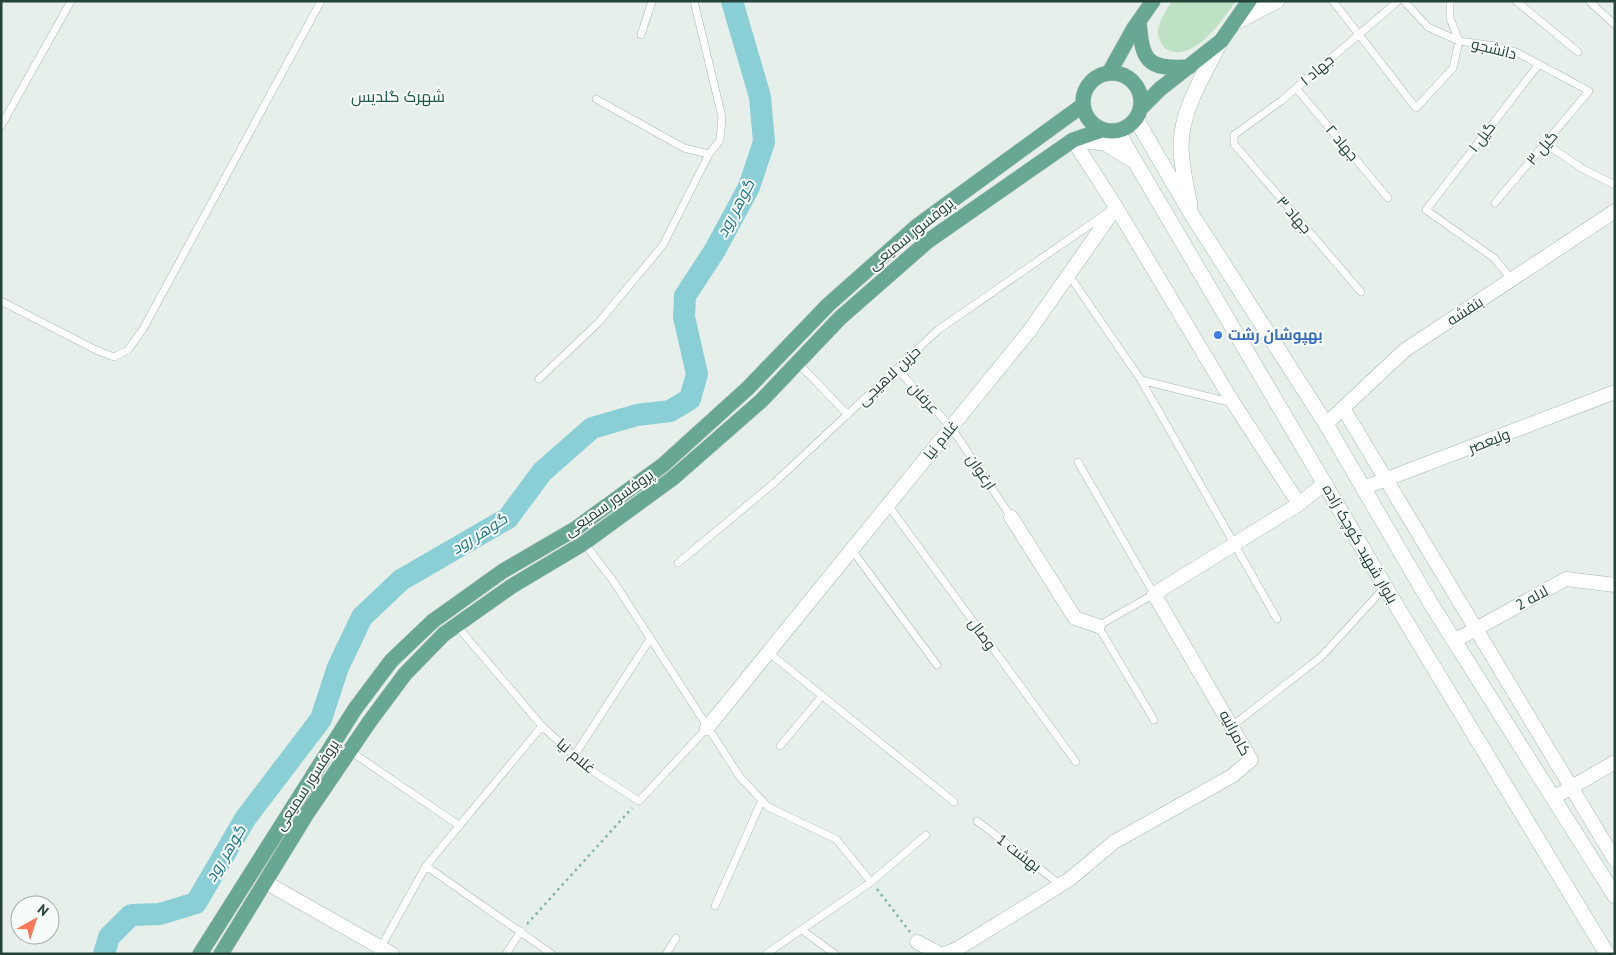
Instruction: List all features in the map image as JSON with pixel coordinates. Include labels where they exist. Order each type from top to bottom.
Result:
[{"type":"main road","points":[[1109,73],[1139,21],[1153,1]]},
{"type":"main road","points":[[1192,215],[1182,167],[1181,144],[1190,102],[1221,41],[1249,1]]},
{"type":"main road","points":[[1234,23],[1277,1]]},
{"type":"main road","points":[[1139,21],[1141,49],[1150,62],[1167,69],[1189,67]]},
{"type":"main road","points":[[1138,114],[1140,98],[1137,88],[1130,80],[1120,75],[1109,73],[1098,76],[1090,83],[1084,93],[1082,104],[1088,120],[1109,131],[1127,127],[1160,89],[1221,41]]},
{"type":"main road","name":"پروفسور سمیعی","points":[[200,954],[355,709],[391,661],[433,621],[503,571],[575,529],[663,464],[748,388],[828,305],[917,226],[1082,104]]},
{"type":"main road","name":"بلوار شهید کوچک زاده","points":[[1138,114],[1192,215],[1326,424],[1454,641],[1615,896]]},
{"type":"main road","name":"بلوار شهید کوچک زاده","points":[[1109,131],[1135,162],[1385,587],[1607,954]]},
{"type":"main road","name":"پروفسور سمیعی","points":[[221,954],[350,751],[405,674],[444,634],[512,586],[584,543],[674,478],[761,401],[840,318],[928,241],[1073,140],[1109,131]]},
{"type":"main road","points":[[1073,140],[1094,140],[1105,143],[1135,162]]},
{"type":"street","points":[[1073,140],[1116,207],[1234,404],[1299,504]]},
{"type":"street","name":"غلام نیا","points":[[707,728],[1030,330],[1116,207]]},
{"type":"street","name":"بنفشه","points":[[1326,424],[1405,350],[1614,212]]},
{"type":"street","name":"ولیعصر","points":[[1364,488],[1615,392]]},
{"type":"street","points":[[1343,408],[1615,860]]},
{"type":"street","points":[[1154,594],[1299,504],[1325,483]]},
{"type":"street","points":[[1011,516],[1075,618],[1098,626]]},
{"type":"street","name":"لاله 2","points":[[1454,641],[1566,579],[1615,585]]},
{"type":"street","name":"کامرانیه","points":[[944,954],[957,949],[1061,885],[1114,842],[1232,776],[1251,760],[1154,594]]},
{"type":"street","points":[[1553,798],[1615,762]]},
{"type":"street","points":[[265,882],[383,951]]},
{"type":"street","points":[[917,942],[940,954]]},
{"type":"lane","points":[[1,126],[71,1]]},
{"type":"lane","points":[[1,302],[96,350],[114,357],[128,350],[143,328],[321,1]]},
{"type":"lane","points":[[641,35],[652,1]]},
{"type":"lane","points":[[540,379],[598,323],[663,245],[709,154],[720,140],[722,117],[694,1]]},
{"type":"lane","points":[[1332,1],[1416,108],[1453,68],[1459,41],[1450,18],[1450,1]]},
{"type":"lane","name":"جهاد ۱","points":[[1234,135],[1296,88],[1398,1]]},
{"type":"lane","name":"دانشجو","points":[[1404,1],[1428,27],[1459,41],[1495,46],[1516,52],[1589,91]]},
{"type":"lane","points":[[1516,1],[1578,52]]},
{"type":"lane","points":[[1589,1],[1615,25]]},
{"type":"lane","name":"گیل ۱","points":[[1512,280],[1494,258],[1426,210],[1539,64]]},
{"type":"lane","name":"جهاد ۲","points":[[1296,88],[1388,198]]},
{"type":"lane","name":"گیل ۳","points":[[1494,204],[1589,91]]},
{"type":"lane","points":[[596,99],[684,148],[709,154]]},
{"type":"lane","name":"جهاد ۳","points":[[1234,135],[1234,144],[1361,292]]},
{"type":"lane","points":[[1546,144],[1583,169],[1615,185]]},
{"type":"lane","name":"حزین لاهیجی","points":[[678,563],[774,483],[938,330],[1116,207]]},
{"type":"lane","points":[[1069,274],[1141,380],[1277,619]]},
{"type":"lane","points":[[798,363],[848,415]]},
{"type":"lane","name":"عرفان","points":[[896,369],[951,427]]},
{"type":"lane","points":[[1141,380],[1234,404]]},
{"type":"lane","name":"ارغوان","points":[[951,427],[1011,516]]},
{"type":"lane","points":[[1078,462],[1154,594],[1098,626],[1154,720]]},
{"type":"lane","name":"وصال","points":[[888,505],[1076,762]]},
{"type":"lane","points":[[584,543],[614,582],[740,777],[768,807],[836,840],[871,882]]},
{"type":"lane","points":[[852,550],[937,665]]},
{"type":"lane","points":[[1232,726],[1321,657],[1385,587]]},
{"type":"lane","name":"غلام نیا","points":[[457,626],[542,726],[586,767],[638,801],[707,728]]},
{"type":"lane","points":[[574,756],[650,639]]},
{"type":"lane","points":[[768,652],[954,802]]},
{"type":"lane","points":[[780,746],[822,696]]},
{"type":"lane","points":[[383,951],[426,866],[542,726]]},
{"type":"lane","points":[[350,751],[460,826]]},
{"type":"lane","points":[[715,906],[762,800]]},
{"type":"lane","name":"بهشت 1","points":[[977,821],[1061,885]]},
{"type":"lane","points":[[766,954],[871,882],[926,835]]},
{"type":"lane","points":[[426,866],[552,954]]},
{"type":"lane","points":[[802,930],[835,954]]},
{"type":"lane","points":[[506,954],[521,931]]},
{"type":"lane","points":[[666,954],[676,938]]},
{"type":"path","points":[[521,931],[638,801]]},
{"type":"path","points":[[871,882],[917,942]]},
{"type":"green space","points":[[1172,1],[1236,1],[1205,39],[1185,51],[1175,52],[1165,48],[1158,36],[1160,24]]},
{"type":"waterway","name":"گوهر رود","points":[[104,954],[109,937],[131,915],[160,914],[196,903],[245,819],[321,719],[338,667],[362,617],[401,580],[508,518],[542,472],[592,428],[637,415],[670,411],[690,399],[697,374],[684,317],[685,296],[715,250],[749,187],[764,142],[760,97],[732,1]]},
{"type":"place","name":"بهپوشان رشت","points":[[1218,335]]},
{"type":"district","name":"شهرک گلدیس","points":[[398,96]]}]
